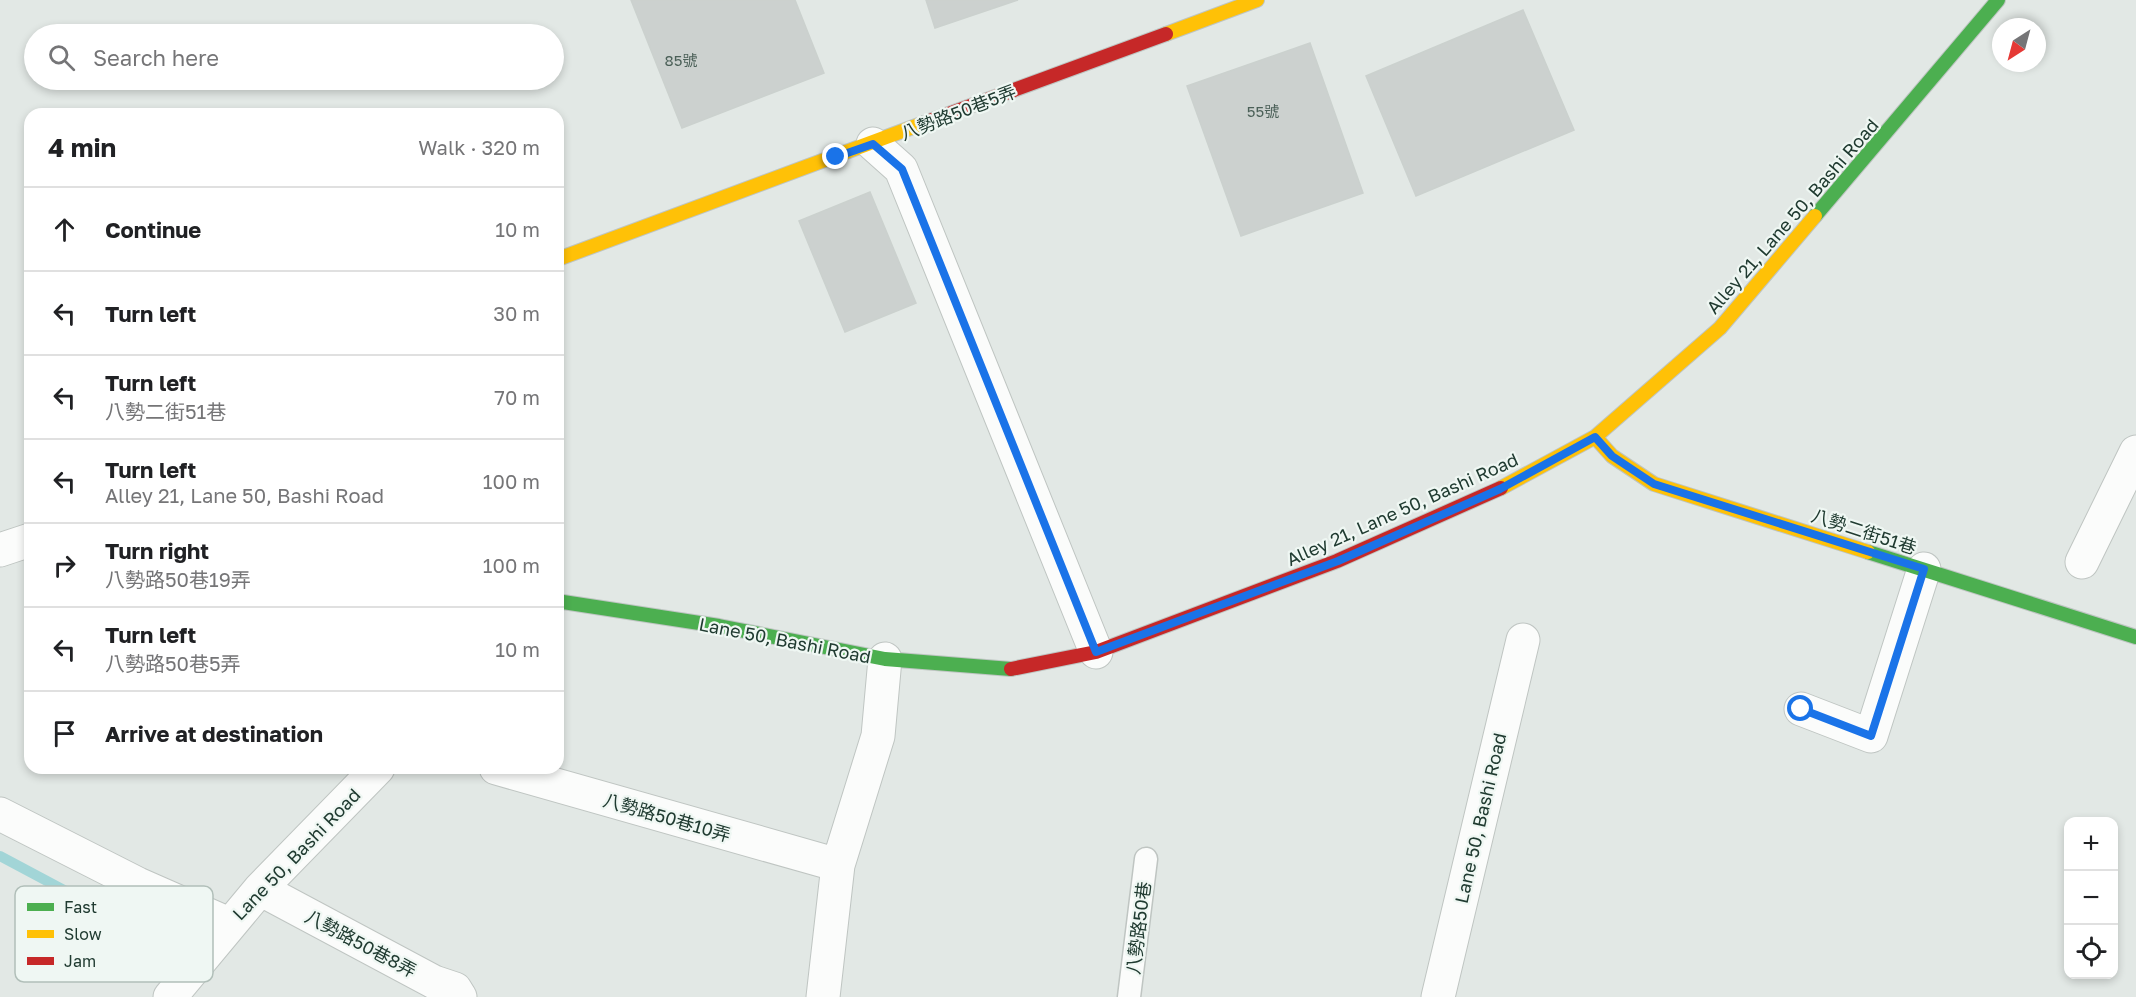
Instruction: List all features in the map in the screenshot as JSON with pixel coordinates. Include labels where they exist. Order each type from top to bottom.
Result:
[{"type":"street","name":"八勢路50巷5弄","points":[[564,257],[1257,0]]},
{"type":"street","name":"Alley 21, Lane 50, Bashi Road","points":[[885,659],[1015,669],[1096,652],[1338,561],[1500,489],[1595,437],[1720,328],[1998,0]]},
{"type":"street","points":[[873,144],[902,169],[1096,652]]},
{"type":"street","name":"八勢二街51巷","points":[[1595,437],[1612,456],[1654,484],[2136,637]]},
{"type":"street","points":[[2082,562],[2136,452]]},
{"type":"street","points":[[0,550],[24,542]]},
{"type":"street","points":[[1801,709],[1871,736],[1924,569]]},
{"type":"street","name":"Lane 50, Bashi Road","points":[[564,602],[719,626],[885,659],[878,736],[838,865],[823,997]]},
{"type":"street","name":"Lane 50, Bashi Road","points":[[1438,997],[1523,640]]},
{"type":"street","name":"Lane 50, Bashi Road","points":[[213,944],[260,889],[372,774]]},
{"type":"street","name":"八勢路50巷10弄","points":[[517,774],[838,865]]},
{"type":"street","points":[[0,814],[143,886]]},
{"type":"street","name":"八勢路50巷8弄","points":[[260,889],[434,982],[455,989],[460,997]]},
{"type":"street","points":[[213,917],[229,924]]},
{"type":"street","name":"Lane 50, Bashi Road","points":[[170,997],[182,982]]},
{"type":"lane","name":"八勢路50巷","points":[[1129,997],[1146,859]]},
{"type":"building","points":[[631,0],[795,0],[824,73],[682,128]]},
{"type":"building","points":[[926,0],[1018,0],[935,28]]},
{"type":"building","points":[[1523,10],[1574,130],[1416,196],[1366,76]]},
{"type":"building","points":[[1310,43],[1363,193],[1241,236],[1187,86]]},
{"type":"building","points":[[870,192],[916,303],[845,332],[799,221]]},
{"type":"waterway","points":[[0,856],[56,886]]},
{"type":"traffic: fast","points":[[1815,216],[1998,0]]},
{"type":"traffic: fast","points":[[1868,552],[2136,637]]},
{"type":"traffic: fast","points":[[564,602],[719,626],[885,659],[1011,669]]},
{"type":"traffic: slow","points":[[1166,34],[1257,0]]},
{"type":"traffic: slow","points":[[564,257],[924,123]]},
{"type":"traffic: slow","points":[[1501,488],[1595,437],[1720,328],[1815,216]]},
{"type":"traffic: slow","points":[[1595,437],[1612,456],[1654,484],[1868,552]]},
{"type":"traffic: jam","points":[[924,123],[1166,34]]},
{"type":"traffic: jam","points":[[1011,669],[1096,652],[1337,561],[1501,488]]},
{"type":"route","points":[[836,157],[873,144],[902,169],[1096,652],[1338,561],[1500,489],[1595,437],[1612,456],[1654,484],[1924,569],[1871,736],[1801,709]]}]
